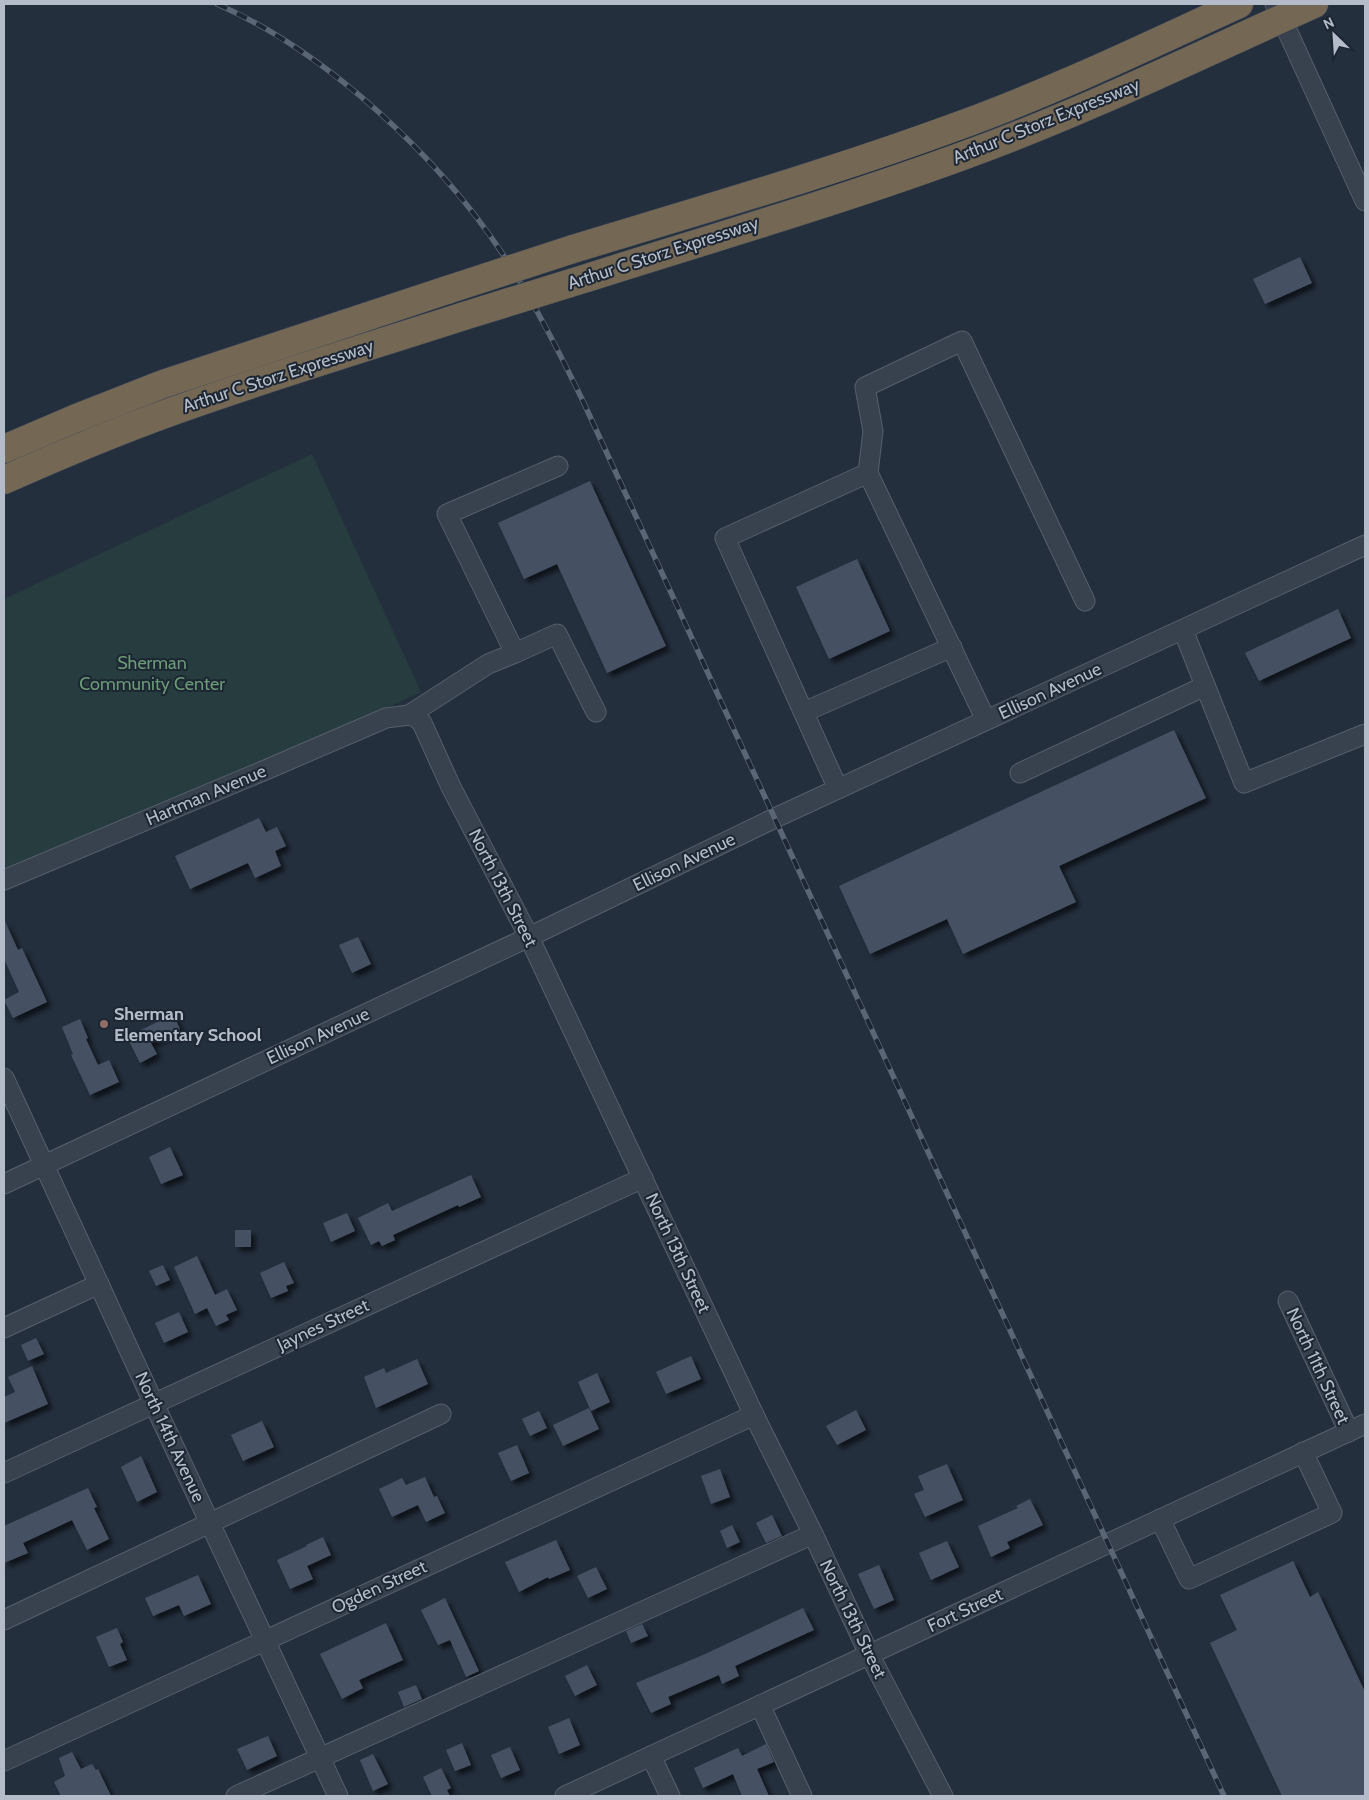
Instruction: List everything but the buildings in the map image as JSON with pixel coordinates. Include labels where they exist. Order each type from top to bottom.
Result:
[{"type":"highway","name":"Arthur C Storz Expressway","points":[[4,450],[74,419],[163,384],[573,249],[840,167],[956,127],[1027,99],[1239,4]]},
{"type":"highway","name":"Arthur C Storz Expressway","points":[[4,480],[83,445],[175,410],[464,316],[848,195],[969,154],[1078,110],[1279,11],[1314,4]]},
{"type":"street","points":[[1279,11],[1365,200]]},
{"type":"street","points":[[986,720],[868,473],[873,432],[865,387],[962,341],[1085,601]]},
{"type":"street","points":[[515,653],[447,514],[558,466]]},
{"type":"street","points":[[838,789],[725,538],[868,473]]},
{"type":"street","name":"Ellison Avenue","points":[[4,1184],[528,938],[838,789],[1365,545]]},
{"type":"street","points":[[1183,630],[1244,783],[1365,734]]},
{"type":"street","points":[[409,715],[488,664],[558,634],[596,712]]},
{"type":"street","points":[[804,712],[952,647]]},
{"type":"street","points":[[1020,773],[1205,686]]},
{"type":"street","name":"Hartman Avenue","points":[[4,880],[386,718],[409,715]]},
{"type":"street","name":"North 13th Street","points":[[409,715],[417,718],[422,723],[451,787],[528,938],[869,1654],[943,1796]]},
{"type":"street","name":"North 14th Avenue","points":[[4,1078],[338,1796]]},
{"type":"street","name":"Jaynes Street","points":[[4,1473],[643,1178]]},
{"type":"street","points":[[4,1328],[99,1284]]},
{"type":"street","name":"North 11th Street","points":[[1288,1300],[1357,1428]]},
{"type":"street","points":[[4,1620],[441,1414]]},
{"type":"street","name":"Ogden Street","points":[[4,1761],[754,1415]]},
{"type":"street","name":"Fort Street","points":[[565,1796],[1357,1428]]},
{"type":"street","points":[[1160,1519],[1189,1579],[1332,1513],[1303,1452]]},
{"type":"street","points":[[236,1796],[813,1534]]},
{"type":"street","points":[[760,1705],[802,1796]]},
{"type":"street","points":[[651,1756],[670,1796]]},
{"type":"green space","name":"Sherman Community Center","points":[[312,454],[421,692],[4,889],[4,599]]},
{"type":"railway","points":[[217,4],[258,24],[298,49],[338,78],[412,144],[476,216],[502,253],[535,307],[582,399],[1224,1796]]},
{"type":"place","name":"Sherman Elementary School","points":[[104,1024]]}]
